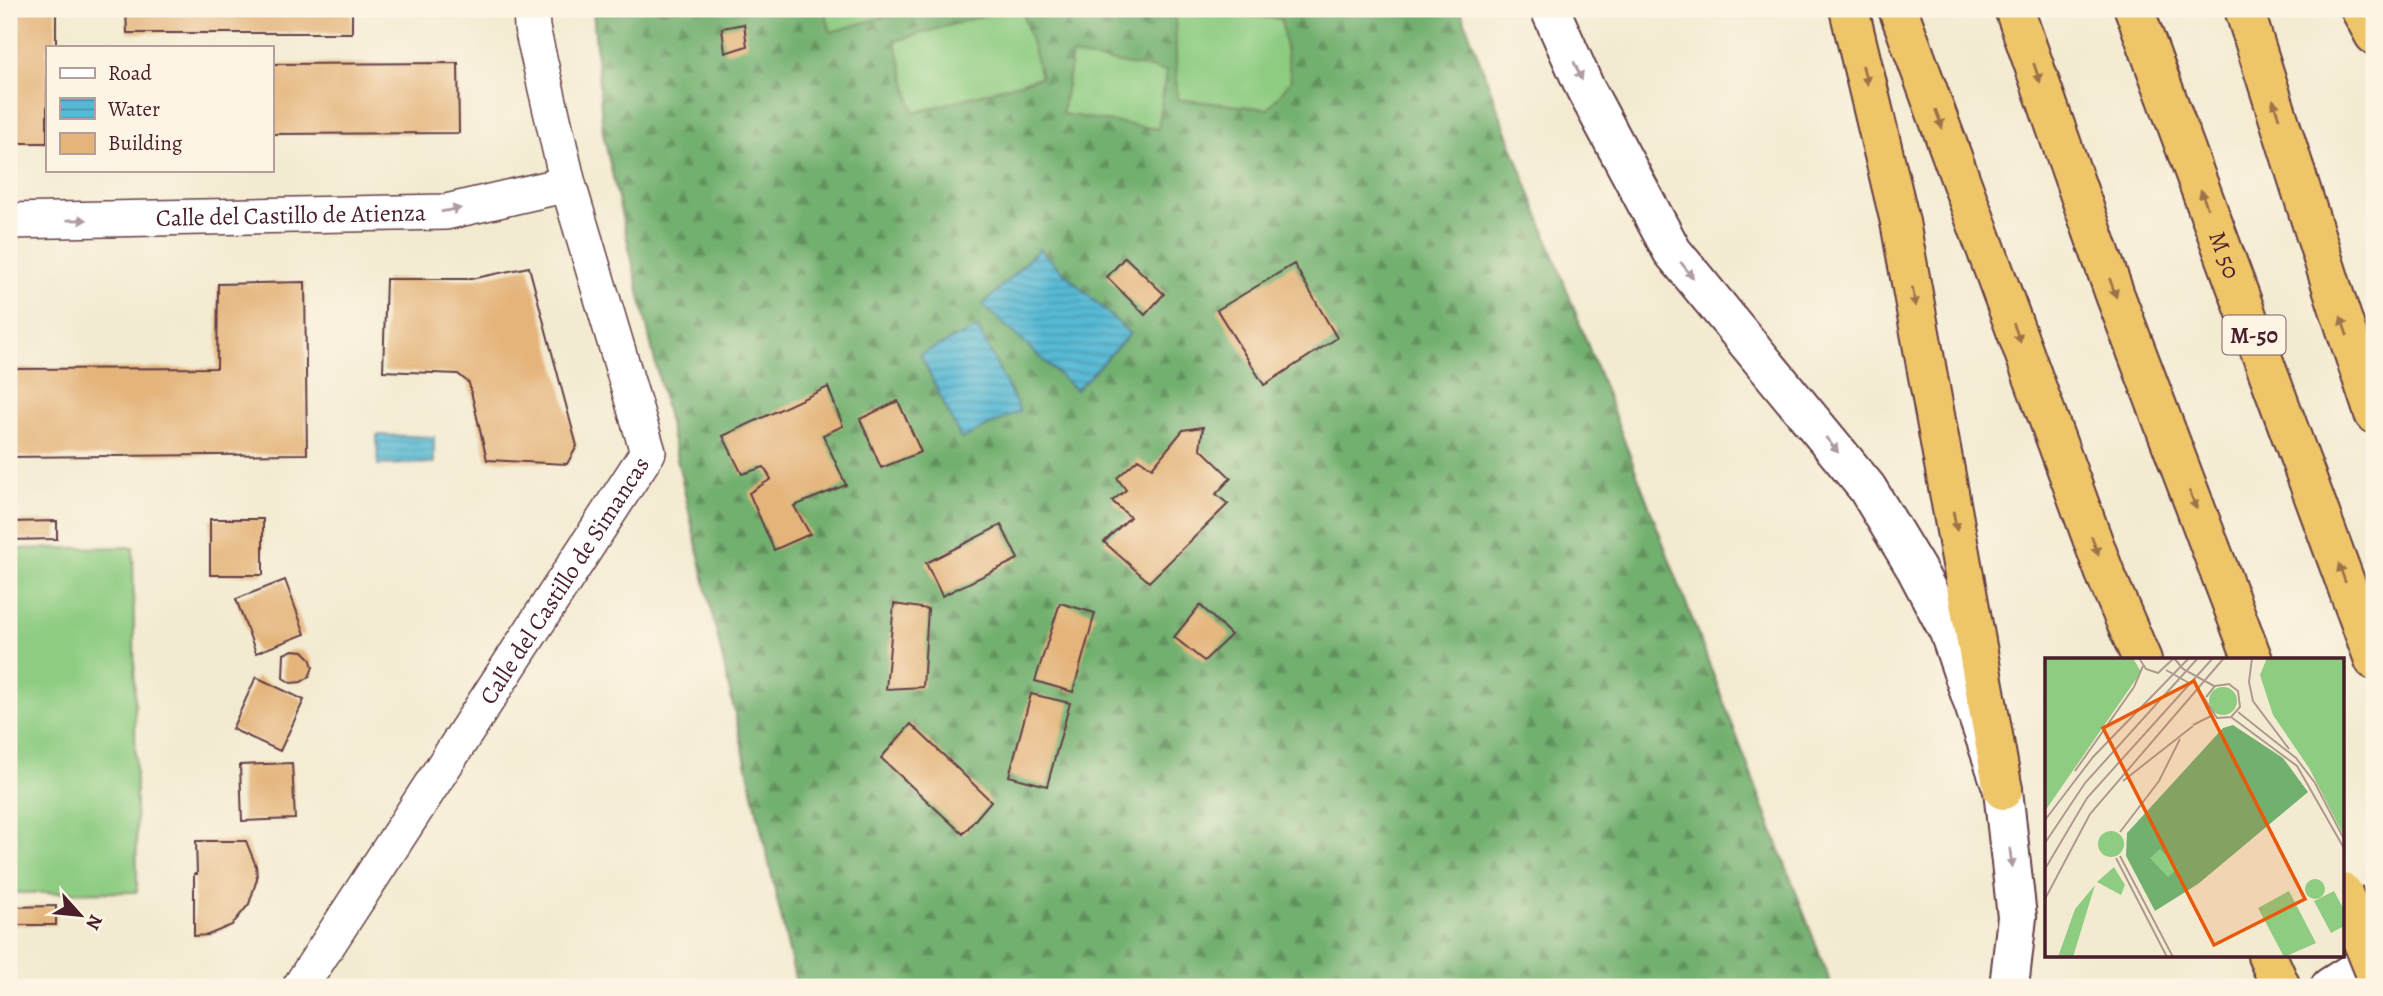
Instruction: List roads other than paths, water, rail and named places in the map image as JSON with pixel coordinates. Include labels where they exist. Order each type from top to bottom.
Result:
[{"type":"highway","points":[[1849,9],[1900,222],[2003,790]]},
{"type":"highway","points":[[1898,9],[2104,571],[2141,658]]},
{"type":"highway","points":[[2014,9],[2115,295],[2252,658]]},
{"type":"highway","name":"M 50","points":[[2134,9],[2374,660]]},
{"type":"highway","points":[[2244,9],[2374,414]]},
{"type":"highway","points":[[2360,9],[2374,35]]},
{"type":"highway","points":[[2344,895],[2374,970]]},
{"type":"highway","points":[[2268,958],[2281,987]]},
{"type":"street","name":"Calle del Castillo de Simancas","points":[[300,987],[648,452],[568,184],[532,28],[531,9]]},
{"type":"street","points":[[1550,9],[1585,88],[1672,251],[1867,488],[1950,632],[2003,790],[2017,917],[2009,987]]},
{"type":"street","name":"Calle del Castillo de Atienza","points":[[9,221],[446,212],[568,184]]},
{"type":"street","points":[[2330,987],[2374,959]]},
{"type":"water","points":[[1039,249],[1130,334],[1076,390],[983,305]]},
{"type":"water","points":[[978,328],[1020,411],[961,439],[920,354]]},
{"type":"water","points":[[377,435],[434,437],[434,463],[378,465]]}]
